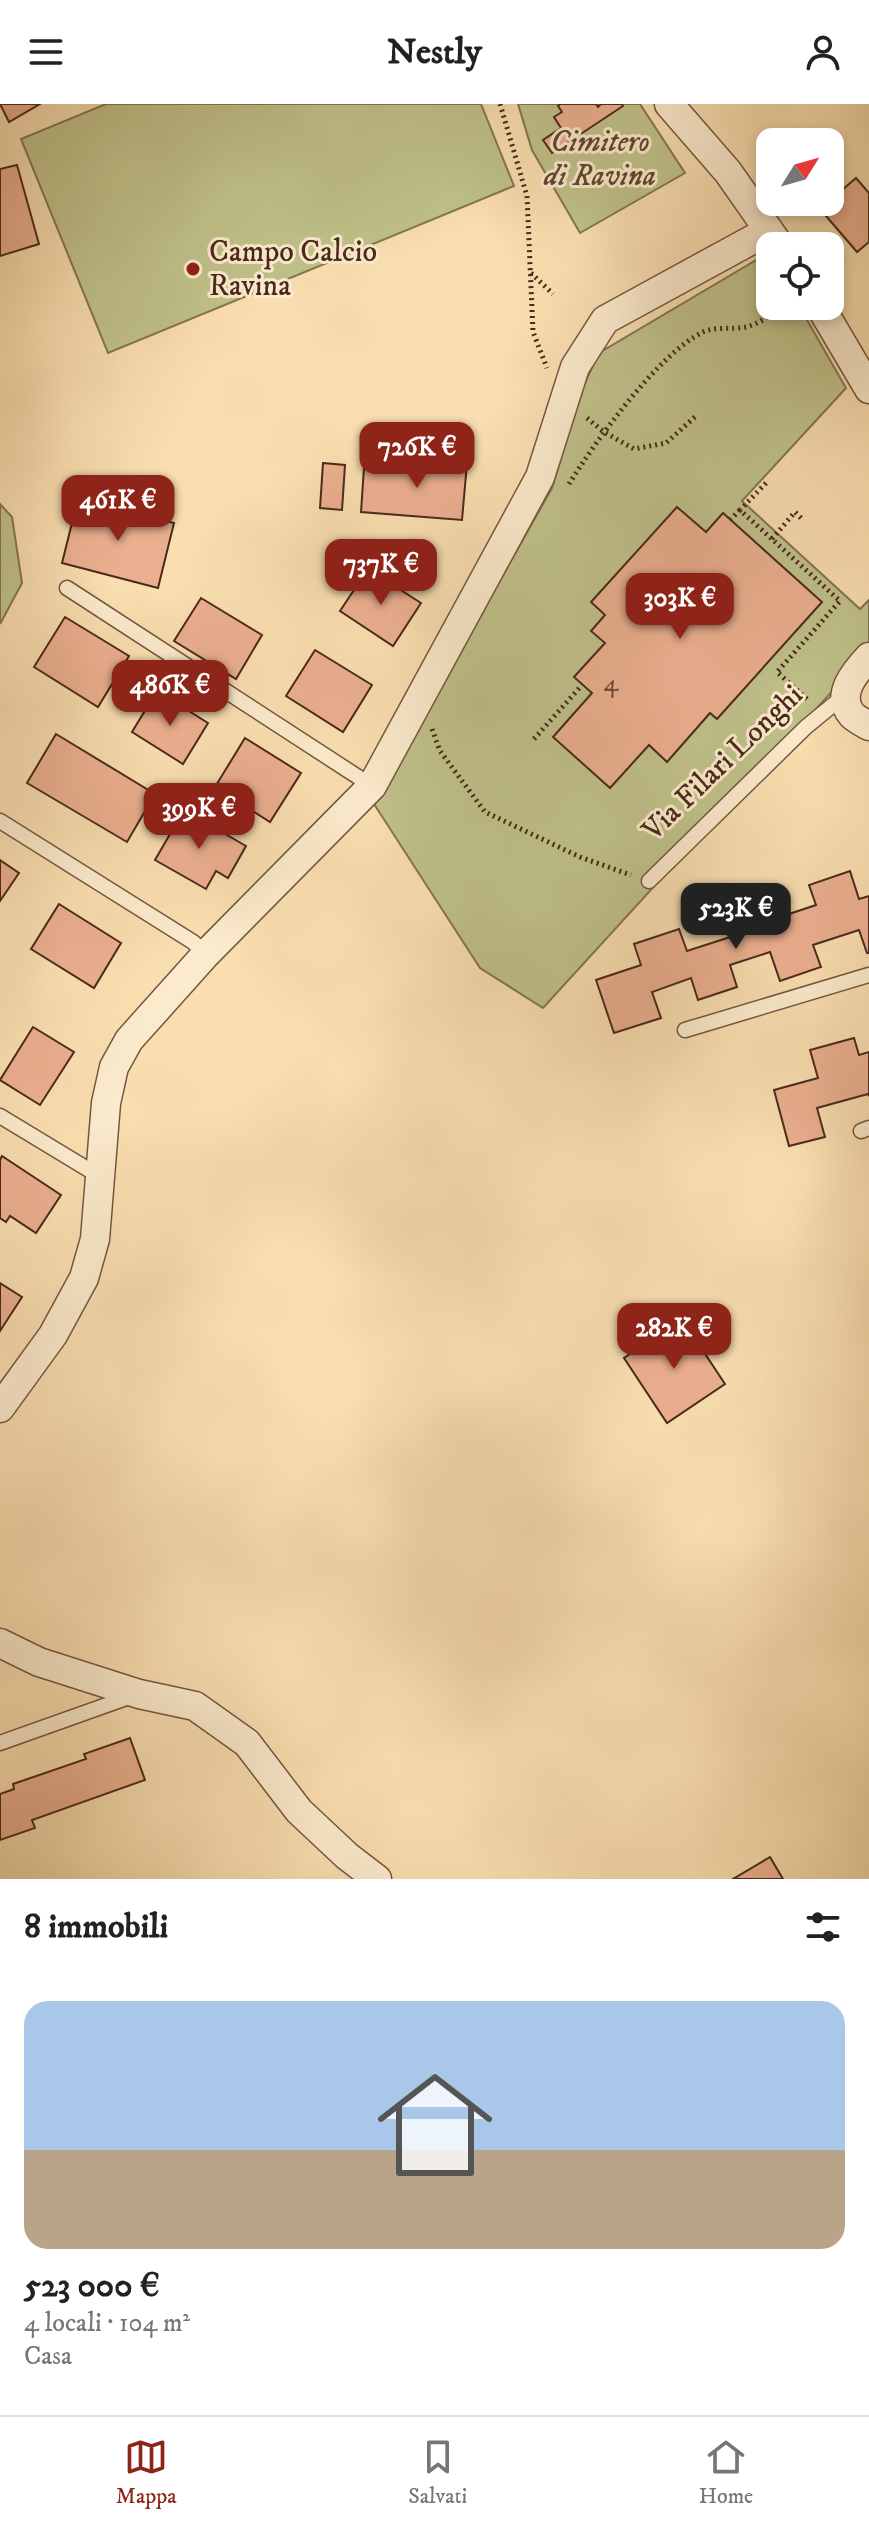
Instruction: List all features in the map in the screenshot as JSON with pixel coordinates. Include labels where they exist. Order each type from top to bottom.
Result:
[{"type":"street","points":[[669,104],[728,172],[770,232]]},
{"type":"street","points":[[0,1408],[53,1335],[84,1278],[95,1239],[106,1103],[114,1067],[129,1040],[206,954],[372,786],[540,477],[557,385],[575,367],[605,320],[756,247]]},
{"type":"street","points":[[828,320],[869,389]]},
{"type":"street","name":"Via Filari Longhi","points":[[869,657],[852,674],[845,695],[851,715],[869,726]]},
{"type":"street","points":[[0,1643],[39,1662],[139,1694],[195,1706],[247,1743],[299,1811],[377,1879]]},
{"type":"lane","points":[[67,588],[372,786]]},
{"type":"lane","name":"Via Filari Longhi","points":[[649,881],[806,727],[845,695]]},
{"type":"lane","points":[[0,821],[193,942],[206,954]]},
{"type":"lane","points":[[685,1030],[869,975]]},
{"type":"lane","points":[[0,1116],[99,1176]]},
{"type":"lane","points":[[0,1743],[139,1694]]},
{"type":"path","points":[[500,104],[527,196],[533,332],[557,385],[572,407],[604,432],[634,449],[666,443],[696,416]]},
{"type":"path","points":[[530,273],[553,294]]},
{"type":"path","points":[[563,493],[604,432],[670,356],[704,331],[748,327],[760,320]]},
{"type":"path","points":[[730,520],[766,483]]},
{"type":"path","points":[[740,510],[840,601],[777,672],[822,713]]},
{"type":"path","points":[[772,539],[795,512],[801,518]]},
{"type":"path","points":[[534,739],[582,685]]},
{"type":"path","points":[[431,725],[440,751],[485,812],[580,857],[649,881]]},
{"type":"green space","name":"Campo Calcio Ravina","points":[[106,104],[481,104],[514,186],[108,353],[21,139]]},
{"type":"green space","name":"Cimitero di Ravina","points":[[518,104],[640,104],[685,173],[580,233],[532,150]]},
{"type":"green space","points":[[756,260],[756,320],[807,320],[846,388],[742,501],[860,609],[869,600],[869,651],[543,1008],[480,968],[374,804],[552,488],[582,389],[599,353]]},
{"type":"green space","points":[[0,504],[12,517],[22,583],[0,624]]},
{"type":"building","points":[[0,104],[40,104],[9,122]]},
{"type":"building","points":[[558,106],[623,106],[552,153],[543,140],[561,128],[554,117],[562,112]]},
{"type":"building","points":[[17,165],[39,244],[0,256],[0,169]]},
{"type":"building","points":[[856,178],[869,193],[869,242],[857,252],[844,237],[844,232],[840,232],[826,216],[844,216],[844,188]]},
{"type":"building","points":[[412,459],[467,463],[462,520],[361,512],[364,468],[412,471]]},
{"type":"building","points":[[323,463],[345,465],[342,510],[320,508]]},
{"type":"building","points":[[78,499],[174,523],[158,588],[62,563]]},
{"type":"building","points":[[677,507],[706,532],[723,513],[822,602],[717,719],[710,713],[667,762],[649,745],[610,788],[553,737],[592,693],[574,677],[605,643],[591,631],[605,615],[591,602]]},
{"type":"building","points":[[368,569],[421,603],[393,646],[340,611]]},
{"type":"building","points":[[201,598],[262,635],[236,679],[174,641]]},
{"type":"building","points":[[65,617],[129,656],[98,707],[34,667]]},
{"type":"building","points":[[315,650],[372,685],[343,732],[286,696]]},
{"type":"building","points":[[157,691],[208,723],[183,764],[132,732]]},
{"type":"building","points":[[56,734],[155,794],[127,842],[27,783]]},
{"type":"building","points":[[245,738],[301,773],[270,822],[215,787]]},
{"type":"building","points":[[184,810],[246,846],[228,878],[216,871],[206,889],[155,860]]},
{"type":"building","points":[[0,860],[19,873],[0,901]]},
{"type":"building","points":[[850,871],[859,899],[869,896],[869,953],[859,930],[813,945],[821,967],[780,981],[770,952],[730,965],[737,987],[698,1000],[691,978],[652,992],[661,1018],[614,1033],[596,980],[641,965],[634,944],[679,929],[687,951],[730,937],[724,916],[765,902],[771,920],[816,905],[809,885]]},
{"type":"building","points":[[59,904],[121,943],[94,988],[31,949]]},
{"type":"building","points":[[33,1027],[74,1052],[40,1105],[0,1080]]},
{"type":"building","points":[[854,1038],[859,1055],[869,1052],[869,1096],[817,1108],[825,1137],[789,1146],[774,1090],[818,1078],[810,1050]]},
{"type":"building","points":[[2,1156],[61,1195],[36,1233],[10,1216],[6,1222],[0,1218]]},
{"type":"building","points":[[0,1283],[22,1297],[0,1331]]},
{"type":"building","points":[[682,1319],[725,1384],[667,1423],[624,1358]]},
{"type":"building","points":[[130,1738],[145,1780],[32,1820],[35,1828],[0,1840],[0,1794],[14,1789],[13,1784],[86,1759],[84,1754]]},
{"type":"building","points":[[770,1857],[783,1879],[733,1879]]},
{"type":"place","name":"Campo Calcio Ravina","points":[[193,269]]}]
